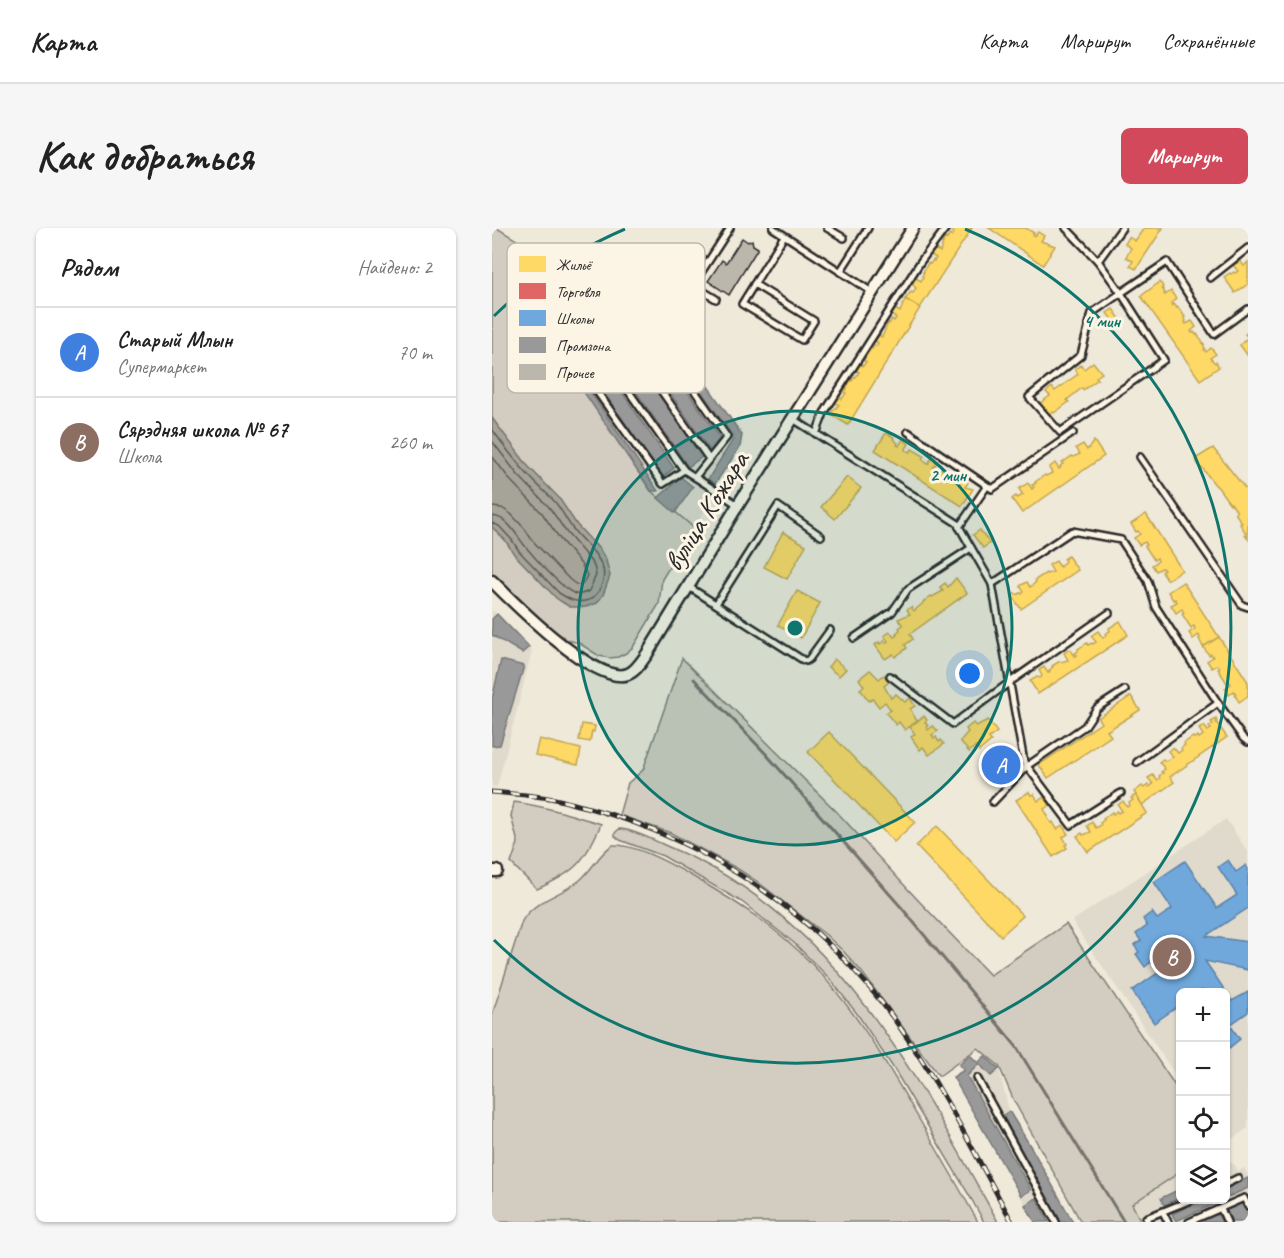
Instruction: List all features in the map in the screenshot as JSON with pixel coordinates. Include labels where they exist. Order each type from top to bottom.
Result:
[{"type":"street","name":"вуліца Кожара","points":[[492,581],[551,636],[600,670],[617,676],[627,675],[635,669],[913,228]]},
{"type":"lane","points":[[705,267],[730,228]]},
{"type":"lane","points":[[773,228],[872,292]]},
{"type":"lane","points":[[827,228],[844,238]]},
{"type":"lane","points":[[840,272],[868,228]]},
{"type":"lane","points":[[816,434],[824,413],[921,261],[946,228]]},
{"type":"lane","points":[[1065,228],[1098,261],[1121,293],[1164,360],[1060,432],[1029,397],[1081,355],[1092,313],[1121,293],[1167,262],[1214,334],[1248,309]]},
{"type":"lane","points":[[1098,261],[1122,228]]},
{"type":"lane","points":[[754,284],[814,321],[802,340],[742,304],[754,284],[784,236]]},
{"type":"lane","points":[[1210,278],[1248,248]]},
{"type":"lane","points":[[705,292],[716,299]]},
{"type":"lane","points":[[598,393],[663,484],[684,470]]},
{"type":"lane","points":[[630,393],[684,470],[738,505]]},
{"type":"lane","points":[[663,393],[710,459]]},
{"type":"lane","points":[[695,477],[727,437],[696,393]]},
{"type":"lane","points":[[793,419],[957,523],[992,584],[1024,762],[1071,825],[1121,793]]},
{"type":"lane","points":[[908,432],[992,489],[1072,433]]},
{"type":"lane","points":[[1140,457],[1242,605],[1248,607]]},
{"type":"lane","points":[[959,527],[987,486]]},
{"type":"lane","points":[[716,604],[778,506],[821,536]]},
{"type":"lane","points":[[992,584],[1072,531],[1122,540],[1148,581],[1156,607],[1218,703],[1248,742]]},
{"type":"lane","points":[[854,638],[892,612],[908,590],[971,548]]},
{"type":"lane","points":[[688,586],[806,661],[830,630]]},
{"type":"lane","points":[[890,676],[953,724],[1109,613]]},
{"type":"lane","points":[[993,802],[1027,766],[1085,726],[1097,708],[1125,690]]},
{"type":"lane","points":[[1137,762],[1218,703]]},
{"type":"lane","points":[[977,1078],[1056,1222]]},
{"type":"lane","points":[[1230,1182],[1238,1178]]},
{"type":"lane","points":[[1190,1222],[1197,1221],[1244,1198],[1248,1206]]},
{"type":"lane","points":[[1148,1222],[1146,1218],[1182,1204]]},
{"type":"lane","points":[[1221,1209],[1227,1222]]},
{"type":"lane","points":[[1163,1212],[1168,1222]]},
{"type":"shaded area","points":[[492,228],[497,228],[521,243],[507,243],[507,393],[585,393],[651,491],[694,528],[662,579],[659,604],[633,647],[618,657],[599,656],[579,643],[560,638],[492,572]]},
{"type":"shaded area","points":[[705,382],[742,435],[740,447],[715,484],[711,500],[694,528],[651,491],[584,393],[705,393]]},
{"type":"shaded area","points":[[492,610],[532,651],[497,787],[492,786]]},
{"type":"shaded area","points":[[682,658],[836,811],[990,975],[1066,924],[1176,1087],[1176,1175],[1132,1204],[1141,1222],[1081,1222],[1014,1101],[999,1066],[978,1048],[939,1076],[861,971],[826,935],[738,869],[671,833],[619,815],[628,783],[643,770]]},
{"type":"shaded area","points":[[514,802],[547,808],[601,824],[577,865],[537,889],[511,863],[518,843],[511,816]]},
{"type":"shaded area","points":[[1226,819],[1248,852],[1248,1128],[1230,1140],[1230,988],[1176,988],[1176,1076],[1072,921]]},
{"type":"shaded area","points":[[619,829],[657,841],[734,881],[784,918],[828,961],[868,1009],[904,1060],[998,1222],[984,1222],[894,1069],[858,1015],[830,979],[794,943],[742,902],[663,856],[620,840],[615,836]]},
{"type":"shaded area","points":[[613,845],[633,848],[679,868],[771,927],[810,962],[856,1017],[882,1057],[978,1222],[492,1222],[492,1015],[522,921],[541,903],[580,880]]},
{"type":"shaded area","points":[[970,1055],[977,1063],[985,1056],[999,1069],[1009,1111],[1073,1222],[1035,1222],[953,1077],[964,1070],[959,1065]]},
{"type":"shaded area","points":[[1230,1162],[1234,1164],[1238,1171],[1244,1168],[1248,1175],[1248,1222],[1141,1222],[1132,1204],[1176,1175],[1176,1204],[1230,1204]]},
{"type":"water","points":[[492,418],[528,466],[559,498],[577,525],[606,560],[610,576],[603,595],[597,603],[586,607],[570,607],[556,598],[492,527]]},
{"type":"building: Жильё","points":[[950,228],[972,228],[920,308],[905,299],[916,288],[912,284],[916,278],[921,281],[928,263],[930,264],[936,258],[931,255],[935,249],[940,252],[945,238],[947,239],[950,234],[952,236],[954,233]]},
{"type":"building: Жильё","points":[[989,228],[1026,228],[1035,236],[1038,232],[1044,236],[1041,241],[1055,246],[1043,265]]},
{"type":"building: Жильё","points":[[1144,228],[1163,228],[1136,269],[1130,266],[1133,261],[1126,257],[1131,248],[1125,244],[1129,237],[1135,241]]},
{"type":"building: Жильё","points":[[1240,261],[1244,266],[1248,262],[1248,284],[1235,293],[1224,277],[1238,271],[1233,265]]},
{"type":"building: Жильё","points":[[1160,282],[1164,294],[1171,291],[1176,299],[1171,303],[1172,306],[1174,304],[1178,307],[1185,317],[1186,324],[1192,321],[1196,327],[1191,331],[1197,334],[1206,352],[1211,348],[1216,354],[1210,358],[1219,367],[1200,380],[1141,296]]},
{"type":"building: Жильё","points":[[905,299],[920,308],[848,425],[830,414],[839,405],[834,402],[838,396],[842,399],[851,380],[859,372],[854,370],[858,363],[863,366],[866,362],[865,357],[878,343],[873,340],[877,334],[882,337],[888,323],[896,318],[891,315],[895,309],[900,312]]},
{"type":"building: Жильё","points":[[1113,309],[1123,323],[1117,327],[1107,313]]},
{"type":"building: Жильё","points":[[1248,337],[1248,356],[1240,345]]},
{"type":"building: Жильё","points":[[1093,362],[1102,373],[1096,377],[1098,379],[1083,390],[1082,388],[1067,400],[1069,402],[1048,415],[1039,404],[1050,396],[1046,392],[1052,387],[1055,391],[1078,374],[1075,369],[1081,365],[1084,369]]},
{"type":"building: Жильё","points":[[886,433],[894,437],[893,439],[899,446],[903,439],[909,444],[905,450],[910,452],[912,449],[924,456],[922,459],[928,464],[931,459],[937,462],[933,468],[940,471],[941,468],[955,477],[954,480],[959,484],[962,479],[968,483],[965,487],[973,489],[962,506],[875,450]]},
{"type":"building: Жильё","points":[[1094,441],[1104,456],[1022,513],[1012,499],[1023,495],[1019,489],[1028,483],[1032,489],[1035,482],[1052,473],[1049,468],[1055,463],[1059,469],[1062,463],[1080,454],[1076,448],[1083,444],[1087,450]]},
{"type":"building: Жильё","points":[[1213,448],[1248,492],[1248,539],[1235,513],[1237,512],[1195,459]]},
{"type":"building: Жильё","points":[[847,477],[861,488],[835,519],[821,507]]},
{"type":"building: Жильё","points":[[1146,514],[1182,570],[1167,580],[1162,568],[1156,571],[1152,565],[1158,561],[1157,558],[1154,560],[1145,542],[1139,545],[1134,538],[1140,534],[1131,524]]},
{"type":"building: Жильё","points":[[980,530],[990,543],[983,548],[973,535]]},
{"type":"building: Жильё","points":[[783,532],[806,545],[787,579],[764,567]]},
{"type":"building: Жильё","points":[[1068,556],[1078,570],[1021,609],[1012,596],[1015,593],[1016,595],[1024,592],[1020,586],[1027,582],[1030,587],[1036,582],[1035,580],[1046,573],[1053,572],[1049,565],[1056,561],[1060,567]]},
{"type":"building: Жильё","points":[[956,578],[967,593],[910,634],[913,639],[905,645],[907,648],[895,657],[893,654],[885,659],[875,645],[884,641],[886,643],[888,641],[884,636],[890,632],[894,637],[897,635],[899,628],[903,625],[898,619],[910,614],[907,610],[911,607],[914,611],[931,596],[943,591],[940,587],[945,583],[948,587]]},
{"type":"building: Жильё","points":[[1183,582],[1219,637],[1203,647],[1199,635],[1193,639],[1189,633],[1195,629],[1194,626],[1191,628],[1182,614],[1184,613],[1182,609],[1176,613],[1171,605],[1177,602],[1168,592]]},
{"type":"building: Жильё","points":[[797,591],[820,603],[801,638],[778,625]]},
{"type":"building: Жильё","points":[[1120,621],[1128,635],[1038,694],[1030,681],[1042,676],[1039,670],[1044,667],[1048,673],[1052,666],[1060,661],[1068,660],[1064,653],[1070,649],[1075,656],[1077,655],[1075,653],[1078,649],[1087,643],[1088,645],[1096,642],[1091,636],[1098,631],[1103,638],[1110,631],[1109,628]]},
{"type":"building: Жильё","points":[[1219,637],[1248,682],[1248,696],[1239,702],[1234,691],[1229,695],[1225,688],[1231,684],[1229,681],[1227,683],[1218,665],[1212,668],[1207,661],[1213,657],[1203,647]]},
{"type":"building: Жильё","points":[[834,659],[846,669],[839,676],[828,667]]},
{"type":"building: Жильё","points":[[870,670],[879,679],[884,675],[889,682],[884,686],[891,698],[896,694],[905,702],[910,698],[915,706],[910,709],[917,721],[905,730],[899,722],[896,725],[886,713],[891,710],[885,702],[879,707],[873,699],[869,701],[860,689],[864,686],[859,679]]},
{"type":"building: Жильё","points":[[1131,696],[1140,710],[1107,731],[1111,736],[1048,778],[1039,765],[1101,723],[1098,718]]},
{"type":"building: Жильё","points":[[924,716],[928,730],[933,726],[938,731],[932,735],[944,744],[929,755],[923,747],[920,750],[911,737],[915,734],[910,727]]},
{"type":"building: Жильё","points":[[1216,719],[1227,737],[1170,777],[1174,782],[1142,805],[1134,792],[1142,786],[1144,788],[1153,784],[1148,778],[1153,775],[1157,780],[1160,778],[1159,776],[1163,773],[1161,772],[1165,769],[1159,762],[1173,757],[1168,751],[1173,747],[1178,753],[1185,745],[1184,743],[1193,737],[1198,736],[1199,738],[1203,735],[1199,729],[1204,726],[1208,731],[1211,729],[1209,727],[1213,724],[1211,722]]},
{"type":"building: Жильё","points":[[988,720],[997,732],[989,738],[991,741],[979,751],[976,746],[969,752],[960,741],[968,732],[966,729],[973,723],[976,726]]},
{"type":"building: Жильё","points":[[582,724],[595,726],[590,742],[579,740]]},
{"type":"building: Жильё","points":[[829,732],[915,822],[894,842],[808,752]]},
{"type":"building: Жильё","points":[[539,739],[581,749],[578,765],[535,755]]},
{"type":"building: Жильё","points":[[1029,792],[1031,795],[1034,794],[1038,801],[1044,797],[1050,805],[1044,809],[1047,817],[1057,829],[1062,825],[1068,834],[1063,837],[1067,848],[1053,857],[1016,800]]},
{"type":"building: Жильё","points":[[1136,795],[1147,813],[1088,852],[1077,836],[1091,832],[1087,826],[1092,822],[1096,828],[1112,812],[1113,814],[1122,811],[1118,805],[1123,801],[1127,807],[1133,800],[1131,798]]},
{"type":"building: Жильё","points":[[937,826],[1023,916],[1001,936],[916,846]]},
{"type":"building: Торговля","points":[[1000,758],[1008,769],[997,778],[988,766]]},
{"type":"building: Школы","points":[[1228,860],[1236,872],[1246,865],[1248,869],[1248,908],[1206,936],[1248,942],[1248,970],[1205,961],[1223,988],[1176,988],[1176,1008],[1154,1023],[1132,991],[1159,972],[1151,962],[1145,967],[1136,954],[1139,952],[1134,945],[1141,941],[1136,934],[1147,926],[1143,919],[1152,912],[1157,919],[1172,909],[1154,882],[1185,861],[1217,908],[1237,895],[1218,867]]},
{"type":"building: Школы","points":[[1248,992],[1248,1012],[1230,1025],[1230,998],[1232,1001]]},
{"type":"building: Школы","points":[[1230,1025],[1240,1039],[1230,1047]]},
{"type":"building: Промзона","points":[[705,382],[742,435],[740,447],[715,484],[708,479],[734,438],[702,393],[705,393]]},
{"type":"building: Промзона","points":[[584,393],[591,393],[658,491],[651,491]]},
{"type":"building: Промзона","points":[[604,393],[622,393],[674,468],[663,477]]},
{"type":"building: Промзона","points":[[637,393],[658,393],[702,457],[688,467]]},
{"type":"building: Промзона","points":[[670,393],[689,393],[720,438],[710,451]]},
{"type":"building: Промзона","points":[[681,477],[693,487],[675,513],[658,498]]},
{"type":"building: Промзона","points":[[497,614],[529,647],[522,653],[492,635],[492,619]]},
{"type":"building: Промзона","points":[[501,660],[524,666],[500,745],[492,746],[492,699]]},
{"type":"building: Промзона","points":[[970,1055],[978,1063],[985,1056],[999,1069],[991,1076],[979,1064],[967,1076],[1031,1190],[1021,1196],[953,1077],[964,1070],[959,1065]]},
{"type":"building: Промзона","points":[[1009,1111],[1073,1222],[1061,1222],[1002,1116]]},
{"type":"building: Промзона","points":[[1248,1178],[1248,1188],[1230,1196],[1230,1186]]},
{"type":"building: Промзона","points":[[1176,1191],[1176,1200],[1164,1205],[1161,1198]]},
{"type":"building: Промзона","points":[[1036,1198],[1049,1222],[1035,1222],[1025,1205]]},
{"type":"building: Промзона","points":[[1241,1202],[1248,1216],[1248,1222],[1232,1222],[1226,1210]]},
{"type":"building: Промзона","points":[[1193,1204],[1214,1204],[1176,1221],[1172,1214]]},
{"type":"building: Промзона","points":[[1217,1213],[1222,1222],[1204,1222],[1203,1220]]},
{"type":"building: Прочее","points":[[742,238],[748,242],[752,240],[753,245],[758,248],[729,295],[708,281],[722,260],[726,263]]},
{"type":"waterway","points":[[694,679],[766,754],[901,907],[1016,1046],[1124,1222]]},
{"type":"railway","points":[[492,792],[555,799],[633,822],[721,863],[762,889],[800,918],[836,951],[869,987],[899,1026],[944,1097],[1012,1222]]},
{"type":"place","name":"Старый Млын","points":[[1001,765]]},
{"type":"place","name":"Сярэдняя школа № 67","points":[[1172,957]]}]
